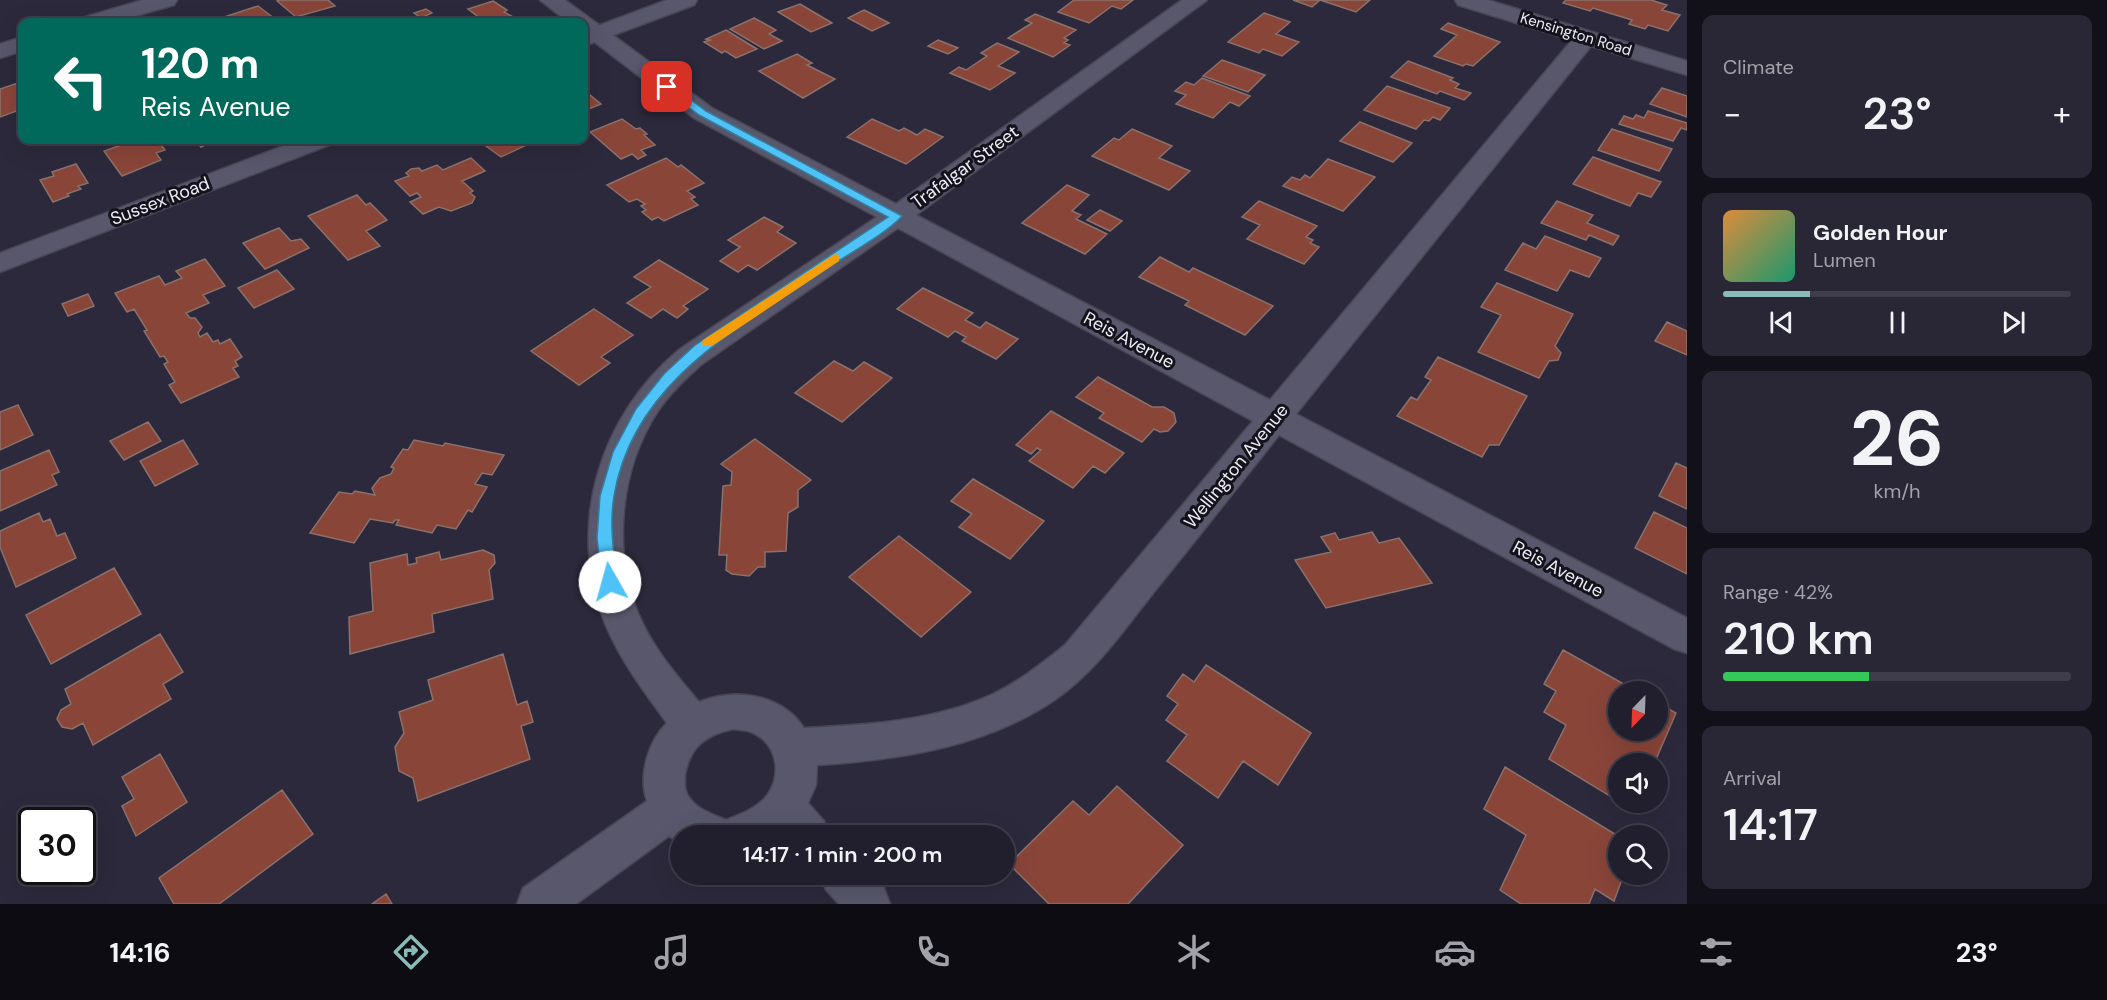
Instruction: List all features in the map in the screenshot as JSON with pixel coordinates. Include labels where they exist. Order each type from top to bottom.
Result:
[{"type":"street","points":[[106,18],[166,0]]},
{"type":"street","name":"Reis Avenue","points":[[551,0],[572,18]]},
{"type":"street","points":[[588,29],[686,0]]},
{"type":"street","name":"Trafalgar Street","points":[[693,724],[649,669],[625,626],[610,582],[604,538],[607,496],[619,452],[640,412],[668,377],[699,350],[896,216],[1196,0]]},
{"type":"street","name":"Kensington Road","points":[[1466,0],[1687,68]]},
{"type":"street","name":"Reis Avenue","points":[[588,31],[703,113],[1687,637]]},
{"type":"street","name":"Wellington Avenue","points":[[793,748],[856,745],[926,736],[984,717],[1036,690],[1079,657],[1587,37]]},
{"type":"street","points":[[0,51],[18,45]]},
{"type":"street","name":"Sussex Road","points":[[0,263],[310,144]]},
{"type":"street","points":[[688,825],[671,809],[664,789],[663,769],[670,748],[684,731],[702,718],[723,711],[745,711],[765,718],[782,730],[793,748],[797,769],[795,789],[797,822],[765,825]]},
{"type":"street","points":[[539,904],[671,809]]},
{"type":"street","points":[[852,885],[868,904]]},
{"type":"building","points":[[328,0],[335,6],[296,17],[277,1]]},
{"type":"building","points":[[1074,0],[1133,0],[1121,9],[1112,6],[1089,23],[1058,12]]},
{"type":"building","points":[[1293,0],[1320,0],[1312,7]]},
{"type":"building","points":[[1320,0],[1370,0],[1356,12]]},
{"type":"building","points":[[1566,0],[1651,0],[1667,5],[1662,10],[1680,15],[1668,31],[1648,25],[1645,29],[1629,24],[1632,20],[1593,8],[1590,11],[1563,3]]},
{"type":"building","points":[[493,1],[507,10],[504,12],[515,18],[471,18],[477,16],[468,9]]},
{"type":"building","points":[[800,4],[832,23],[811,32],[778,12]]},
{"type":"building","points":[[258,6],[271,16],[265,18],[224,17]]},
{"type":"building","points":[[426,9],[432,13],[421,18],[414,13]]},
{"type":"building","points":[[864,10],[889,23],[872,31],[848,18]]},
{"type":"building","points":[[1264,13],[1290,22],[1276,34],[1299,42],[1282,56],[1263,49],[1259,53],[1228,42]]},
{"type":"building","points":[[1035,14],[1076,30],[1064,38],[1068,40],[1064,43],[1070,45],[1053,57],[1008,38],[1032,23],[1025,20]]},
{"type":"building","points":[[754,18],[776,30],[769,34],[782,41],[764,49],[730,29]]},
{"type":"building","points":[[1448,23],[1500,42],[1473,66],[1466,64],[1463,66],[1434,56],[1457,35],[1441,29]]},
{"type":"building","points":[[726,30],[757,49],[736,58],[704,42]]},
{"type":"building","points":[[938,40],[958,48],[948,54],[928,46]]},
{"type":"building","points":[[997,43],[1019,52],[998,66],[1015,73],[990,90],[950,73],[959,67],[966,70],[987,56],[981,53]]},
{"type":"building","points":[[797,54],[812,63],[807,65],[835,79],[803,98],[759,71]]},
{"type":"building","points":[[1222,60],[1265,75],[1248,92],[1203,76]]},
{"type":"building","points":[[1408,61],[1453,78],[1450,80],[1459,84],[1455,88],[1471,93],[1464,100],[1440,91],[1437,94],[1391,77]]},
{"type":"building","points":[[1202,78],[1250,96],[1239,106],[1230,102],[1213,118],[1176,104],[1186,95],[1175,91],[1186,82],[1194,85]]},
{"type":"building","points":[[18,83],[18,110],[0,117],[0,89]]},
{"type":"building","points":[[1387,86],[1450,108],[1440,120],[1433,117],[1429,121],[1424,120],[1416,129],[1364,110]]},
{"type":"building","points":[[1662,88],[1687,96],[1687,117],[1650,104]]},
{"type":"building","points":[[588,93],[601,104],[588,109]]},
{"type":"building","points":[[1648,111],[1687,123],[1687,130],[1681,128],[1673,141],[1619,124],[1624,116],[1633,119],[1636,115],[1644,118]]},
{"type":"building","points":[[622,119],[636,129],[640,128],[655,145],[641,150],[646,155],[638,159],[632,154],[621,159],[590,132]]},
{"type":"building","points":[[872,119],[899,131],[904,128],[917,135],[925,129],[943,137],[906,164],[847,137]]},
{"type":"building","points":[[1360,122],[1412,143],[1393,162],[1340,141]]},
{"type":"building","points":[[1132,129],[1172,146],[1159,158],[1190,171],[1169,190],[1092,156],[1114,138],[1119,140]]},
{"type":"building","points":[[1612,129],[1672,149],[1659,171],[1598,150]]},
{"type":"building","points":[[124,144],[160,144],[165,150],[156,153],[161,160],[122,176],[104,151]]},
{"type":"building","points":[[483,144],[529,144],[501,157]]},
{"type":"building","points":[[1593,157],[1661,182],[1651,197],[1638,193],[1630,206],[1573,184]]},
{"type":"building","points":[[471,158],[485,171],[462,181],[473,191],[470,193],[475,197],[472,203],[451,211],[439,207],[423,214],[410,202],[421,197],[417,193],[410,196],[395,181],[409,176],[406,173],[411,169],[419,168],[422,171],[437,165],[443,170]]},
{"type":"building","points":[[666,158],[678,167],[681,165],[704,183],[687,191],[695,197],[691,199],[698,205],[664,221],[658,217],[652,220],[642,212],[646,210],[641,206],[645,204],[637,199],[629,202],[607,185]]},
{"type":"building","points":[[1328,159],[1375,177],[1343,211],[1283,186],[1292,177],[1300,180],[1305,175],[1310,178]]},
{"type":"building","points":[[76,164],[88,183],[78,186],[81,189],[67,194],[69,196],[53,202],[40,180],[54,176],[52,172]]},
{"type":"building","points":[[1067,185],[1089,195],[1072,211],[1081,215],[1076,219],[1107,234],[1085,254],[1022,223]]},
{"type":"building","points":[[357,195],[366,205],[370,203],[387,220],[366,231],[380,246],[348,260],[308,216]]},
{"type":"building","points":[[1259,201],[1317,226],[1306,237],[1313,240],[1310,243],[1319,247],[1304,264],[1247,239],[1260,225],[1242,217]]},
{"type":"building","points":[[1557,201],[1593,215],[1587,223],[1619,236],[1613,245],[1589,235],[1586,240],[1541,223]]},
{"type":"building","points":[[1100,210],[1122,221],[1110,231],[1087,220]]},
{"type":"building","points":[[764,217],[783,227],[777,232],[796,243],[757,270],[748,265],[738,272],[720,261],[740,247],[728,240]]},
{"type":"building","points":[[279,228],[291,241],[301,239],[309,248],[265,269],[243,243]]},
{"type":"building","points":[[1545,236],[1601,258],[1589,277],[1570,270],[1557,291],[1505,270],[1523,243],[1536,249]]},
{"type":"building","points":[[1160,257],[1189,272],[1193,268],[1273,306],[1245,335],[1185,305],[1189,301],[1139,277]]},
{"type":"building","points":[[205,259],[225,286],[203,295],[209,303],[186,313],[190,318],[195,318],[202,327],[198,333],[200,337],[207,333],[213,342],[218,340],[220,344],[230,339],[242,357],[235,361],[238,366],[233,368],[239,377],[181,403],[169,385],[175,382],[164,364],[168,362],[164,356],[160,357],[134,309],[127,312],[115,293],[159,276],[165,285],[182,278],[176,271]]},
{"type":"building","points":[[659,260],[708,289],[683,306],[688,309],[677,318],[663,309],[651,318],[627,303],[651,287],[634,277]]},
{"type":"building","points":[[277,270],[294,289],[254,308],[238,288]]},
{"type":"building","points":[[1497,283],[1573,314],[1555,346],[1561,353],[1558,360],[1549,361],[1539,378],[1478,352],[1501,315],[1481,307]]},
{"type":"building","points":[[923,288],[973,313],[965,320],[980,328],[986,322],[1018,339],[996,359],[962,341],[966,337],[955,331],[948,337],[897,309]]},
{"type":"building","points":[[88,294],[94,306],[68,316],[62,304]]},
{"type":"building","points":[[594,309],[633,335],[601,357],[610,363],[579,385],[531,351]]},
{"type":"building","points":[[1667,322],[1687,331],[1687,355],[1655,341]]},
{"type":"building","points":[[1438,357],[1527,396],[1499,445],[1489,445],[1482,457],[1397,416],[1411,397],[1417,400],[1431,380],[1425,377]]},
{"type":"building","points":[[834,361],[853,371],[864,362],[892,378],[842,422],[795,393]]},
{"type":"building","points":[[1098,377],[1152,407],[1164,407],[1174,413],[1176,422],[1168,431],[1160,432],[1154,429],[1142,442],[1099,418],[1104,413],[1076,397]]},
{"type":"building","points":[[18,405],[33,435],[0,450],[0,412]]},
{"type":"building","points":[[1051,411],[1124,453],[1105,473],[1093,466],[1073,488],[1029,461],[1041,450],[1037,448],[1031,454],[1016,445]]},
{"type":"building","points":[[148,422],[161,441],[124,460],[110,441]]},
{"type":"building","points":[[755,439],[811,480],[798,490],[798,507],[788,513],[786,551],[765,552],[765,567],[758,567],[749,576],[732,574],[726,570],[727,555],[719,555],[723,486],[731,485],[732,472],[721,464]]},
{"type":"building","points":[[183,440],[198,464],[155,486],[140,461]]},
{"type":"building","points":[[414,440],[443,446],[445,443],[504,455],[492,475],[482,473],[475,484],[487,487],[472,512],[468,510],[456,529],[437,525],[432,533],[396,525],[399,520],[393,523],[370,519],[354,543],[310,533],[339,492],[352,494],[355,491],[375,495],[372,488],[380,478],[391,474],[394,468],[391,467],[403,449],[408,450]]},
{"type":"building","points":[[49,450],[59,472],[52,475],[57,485],[0,511],[0,471]]},
{"type":"building","points":[[1676,463],[1687,468],[1687,509],[1659,496]]},
{"type":"building","points":[[973,479],[1044,521],[1010,559],[959,527],[972,514],[951,501]]},
{"type":"building","points":[[1654,512],[1687,528],[1687,574],[1635,548]]},
{"type":"building","points":[[39,513],[43,522],[50,519],[57,536],[65,533],[76,558],[16,587],[0,547],[0,531]]},
{"type":"building","points":[[1372,532],[1379,543],[1399,538],[1432,583],[1326,608],[1295,560],[1331,552],[1321,537],[1335,533],[1339,540]]},
{"type":"building","points":[[899,536],[971,592],[921,637],[849,577]]},
{"type":"building","points":[[483,550],[494,555],[495,563],[489,570],[493,599],[432,614],[434,632],[350,654],[349,617],[373,611],[370,563],[407,554],[408,565],[417,563],[416,558],[439,552],[441,560]]},
{"type":"building","points":[[114,568],[141,614],[51,664],[26,615]]},
{"type":"building","points":[[160,634],[183,672],[163,684],[171,699],[93,745],[83,723],[72,729],[62,727],[57,719],[61,710],[71,704],[65,689]]},
{"type":"building","points":[[1563,650],[1618,681],[1608,681],[1608,741],[1664,741],[1659,753],[1608,753],[1608,795],[1549,759],[1566,725],[1544,712],[1556,691],[1544,684]]},
{"type":"building","points":[[503,654],[517,705],[527,701],[533,722],[521,726],[530,759],[418,801],[413,778],[399,771],[395,747],[404,733],[399,712],[433,700],[428,680]]},
{"type":"building","points":[[1206,665],[1311,733],[1278,785],[1243,761],[1218,798],[1167,761],[1187,735],[1166,720],[1178,704],[1167,696],[1183,674],[1194,682]]},
{"type":"building","points":[[1668,709],[1676,713],[1668,732]]},
{"type":"building","points":[[160,754],[187,802],[136,836],[122,806],[134,799],[122,777]]},
{"type":"building","points":[[1505,767],[1608,830],[1608,885],[1620,885],[1614,901],[1595,889],[1589,904],[1521,904],[1500,890],[1526,835],[1484,809]]},
{"type":"building","points":[[1117,786],[1183,845],[1128,904],[1049,904],[1015,870],[1015,858],[1073,801],[1089,815]]},
{"type":"building","points":[[282,790],[313,834],[219,904],[174,904],[159,878]]},
{"type":"building","points":[[386,894],[392,904],[372,904]]},
{"type":"slow traffic","points":[[708,343],[835,258]]},
{"type":"route","points":[[610,582],[604,538],[607,496],[619,452],[640,412],[668,377],[699,350],[896,216],[703,113],[667,87]]}]
